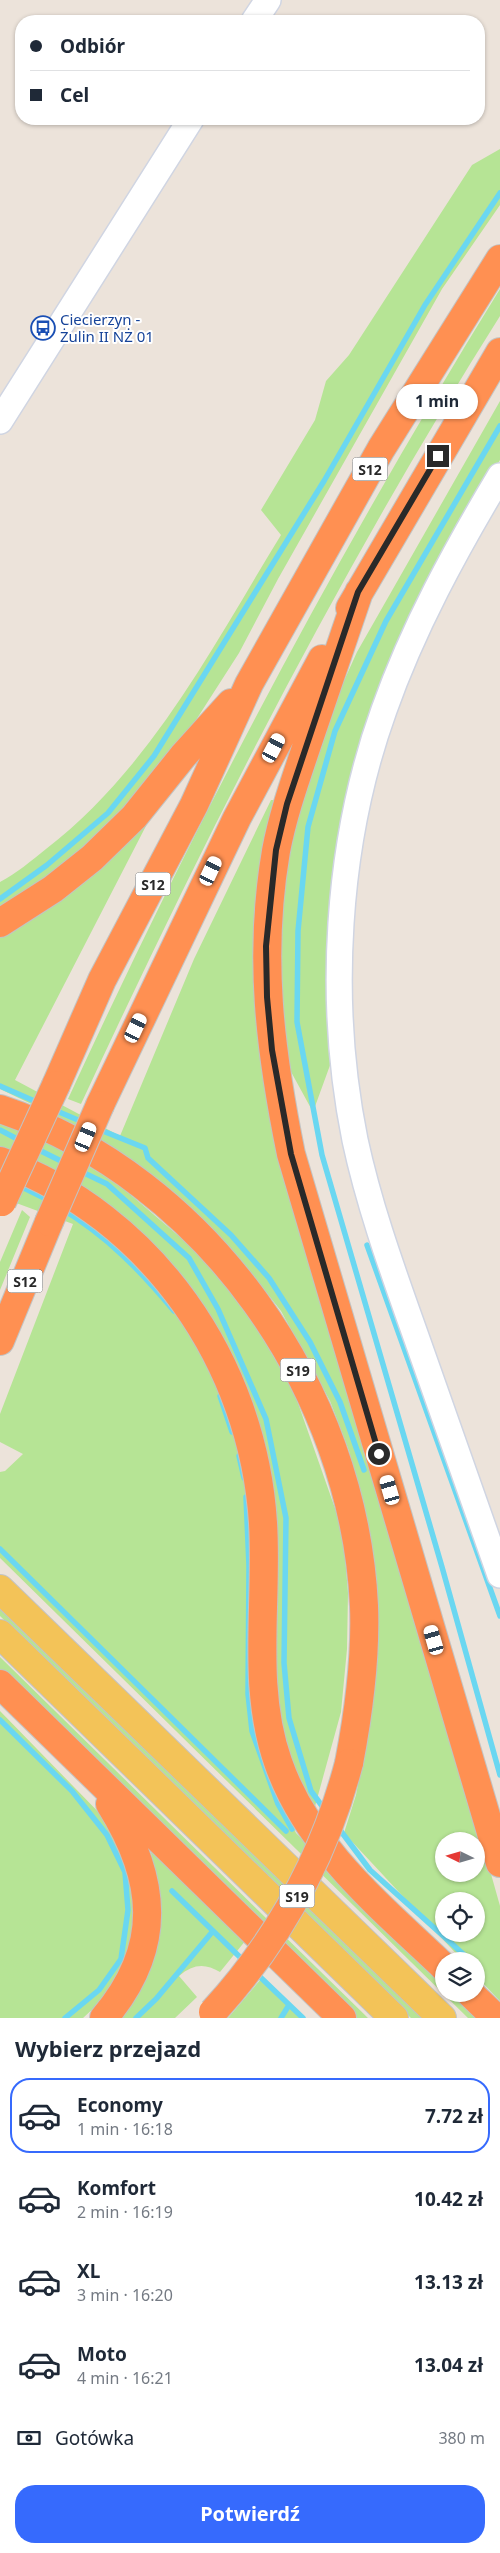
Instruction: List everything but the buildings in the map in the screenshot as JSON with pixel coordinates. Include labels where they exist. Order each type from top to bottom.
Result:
[{"type":"highway","name":"S12","points":[[1,1205],[102,980],[194,805],[249,684],[381,449],[500,260]]},
{"type":"highway","name":"S12","points":[[0,1341],[100,1105],[236,818],[358,592],[500,352]]},
{"type":"highway","points":[[358,592],[287,804],[276,850],[266,946],[267,997],[272,1050],[291,1154],[500,1863]]},
{"type":"highway","points":[[0,923],[53,889],[92,858],[134,817],[183,756],[249,684]]},
{"type":"highway","name":"S19","points":[[0,1109],[25,1118],[94,1154],[138,1184],[181,1219],[232,1272],[250,1294],[299,1371],[336,1456],[349,1500],[359,1558],[364,1606],[363,1661],[357,1720],[348,1763],[325,1837],[295,1900],[260,1956],[210,2015]]},
{"type":"highway","points":[[0,1161],[59,1188],[114,1226],[148,1258],[172,1287],[208,1338],[230,1380],[244,1416],[258,1477],[264,1544],[263,1684],[272,1742],[284,1780],[305,1818],[333,1855],[435,1958]]},
{"type":"highway","points":[[0,1684],[342,2018]]},
{"type":"highway","points":[[88,1769],[124,1827],[140,1860],[147,1895],[147,1927],[133,1975],[104,2018]]},
{"type":"highway","points":[[479,2002],[496,2018]]},
{"type":"main road","points":[[0,1589],[442,2018]]},
{"type":"main road","points":[[0,1634],[394,2018]]},
{"type":"street","points":[[258,15],[268,0]]},
{"type":"street","points":[[0,421],[187,125]]},
{"type":"street","points":[[500,476],[434,591],[398,671],[369,754],[351,842],[344,889],[339,989],[344,1068],[364,1178],[387,1254],[500,1575]]},
{"type":"green space","points":[[500,149],[500,205],[442,289],[278,579],[239,653],[171,759],[110,830],[0,914],[0,882],[46,849],[83,817],[117,781],[149,743],[204,662],[281,535],[261,510],[315,420],[326,381],[349,355],[472,165]]},
{"type":"green space","points":[[500,289],[500,316],[441,411],[385,507],[278,703],[177,902],[81,1104],[68,1099],[167,891],[272,687],[326,586],[383,486],[440,387]]},
{"type":"green space","points":[[500,401],[500,460],[454,535],[378,701],[333,1057],[313,1112],[284,1059],[280,1016],[282,898],[289,846],[320,734],[357,652]]},
{"type":"green space","points":[[271,800],[279,800],[257,913],[254,978],[266,1074],[479,1832],[435,1832],[435,1882],[485,1882],[485,1853],[500,1906],[500,2001],[485,1985],[485,1952],[455,1952],[445,1942],[485,1942],[485,1892],[435,1892],[435,1931],[344,1833],[356,1795],[365,1748],[366,1520],[349,1451],[330,1401],[281,1311],[251,1273],[190,1208],[108,1146],[46,1111],[0,1089],[0,935],[109,857],[148,822],[15,1080],[120,1136],[194,959]]},
{"type":"green space","points":[[0,1122],[50,1143],[118,1184],[194,1249],[244,1307],[293,1389],[343,1531],[348,1593],[347,1649],[341,1712],[314,1810],[285,1754],[273,1680],[270,1476],[260,1431],[241,1377],[212,1321],[0,1152]]},
{"type":"green space","points":[[0,1177],[79,1214],[125,1249],[165,1293],[203,1349],[222,1394],[245,1471],[253,1563],[250,1704],[273,1786],[296,1833],[435,1973],[435,1986],[0,1558],[0,1472],[5,1471],[23,1454],[0,1442],[0,1414],[73,1224],[0,1197]]},
{"type":"green space","points":[[22,1210],[30,1217],[0,1290],[0,1262]]},
{"type":"green space","points":[[0,1605],[424,2018],[411,2018],[0,1616]]},
{"type":"green space","points":[[0,1657],[368,2018],[354,2018],[0,1673]]},
{"type":"green space","points":[[0,1711],[110,1824],[136,1893],[132,1941],[118,1975],[97,2005],[83,2018],[0,2018]]},
{"type":"green space","points":[[153,1848],[246,1940],[220,1972],[209,1967],[199,1966],[189,1969],[179,1976],[197,1997],[175,2018],[121,2018],[146,1978],[153,1959],[157,1939],[159,1919],[158,1898],[151,1853]]},
{"type":"green space","points":[[261,1979],[305,2018],[228,2018]]},
{"type":"green space","points":[[452,2002],[463,2002],[480,2018],[468,2018]]},
{"type":"waterway","points":[[0,899],[47,865],[108,813],[154,756],[324,481],[425,305],[500,193]]},
{"type":"waterway","points":[[500,426],[386,621],[335,731],[308,827],[298,931],[297,1022],[322,1155],[442,1567],[500,1775]]},
{"type":"waterway","points":[[0,1086],[39,1103]]},
{"type":"waterway","points":[[52,1109],[85,1123]]},
{"type":"waterway","points":[[98,1129],[145,1148],[148,1158],[231,1235],[269,1278],[310,1342],[340,1402],[364,1470]]},
{"type":"waterway","points":[[0,1130],[23,1142]]},
{"type":"waterway","points":[[35,1148],[67,1164]]},
{"type":"waterway","points":[[80,1171],[107,1184],[189,1258],[218,1309],[266,1419],[286,1518],[284,1663],[289,1718],[311,1791],[325,1810]]},
{"type":"waterway","points":[[18,1185],[50,1201]]},
{"type":"waterway","points":[[62,1209],[109,1243],[149,1282],[174,1311]]},
{"type":"waterway","points":[[367,1245],[500,1616]]},
{"type":"waterway","points":[[220,1396],[232,1432]]},
{"type":"waterway","points":[[239,1456],[244,1478]]},
{"type":"waterway","points":[[246,1497],[249,1566],[248,1694],[252,1731],[278,1804],[292,1829]]},
{"type":"waterway","points":[[0,1549],[286,1831]]},
{"type":"waterway","points":[[0,1720],[72,1791],[107,1835],[125,1872],[128,1910],[121,1959],[99,1990],[65,2018]]},
{"type":"waterway","points":[[337,1826],[370,1870],[461,1952]]},
{"type":"waterway","points":[[172,1891],[246,1963]]},
{"type":"waterway","points":[[136,2018],[156,1999],[213,1931]]},
{"type":"waterway","points":[[256,1973],[303,2018]]},
{"type":"waterway","points":[[281,2018],[289,2005]]},
{"type":"place","name":"Ciecierzyn - Żulin II NŻ 01","points":[[43,328]]},
{"type":"route","points":[[379,1454],[291,1154],[272,1050],[267,997],[266,946],[276,850],[287,804],[358,592],[438,456]]}]
